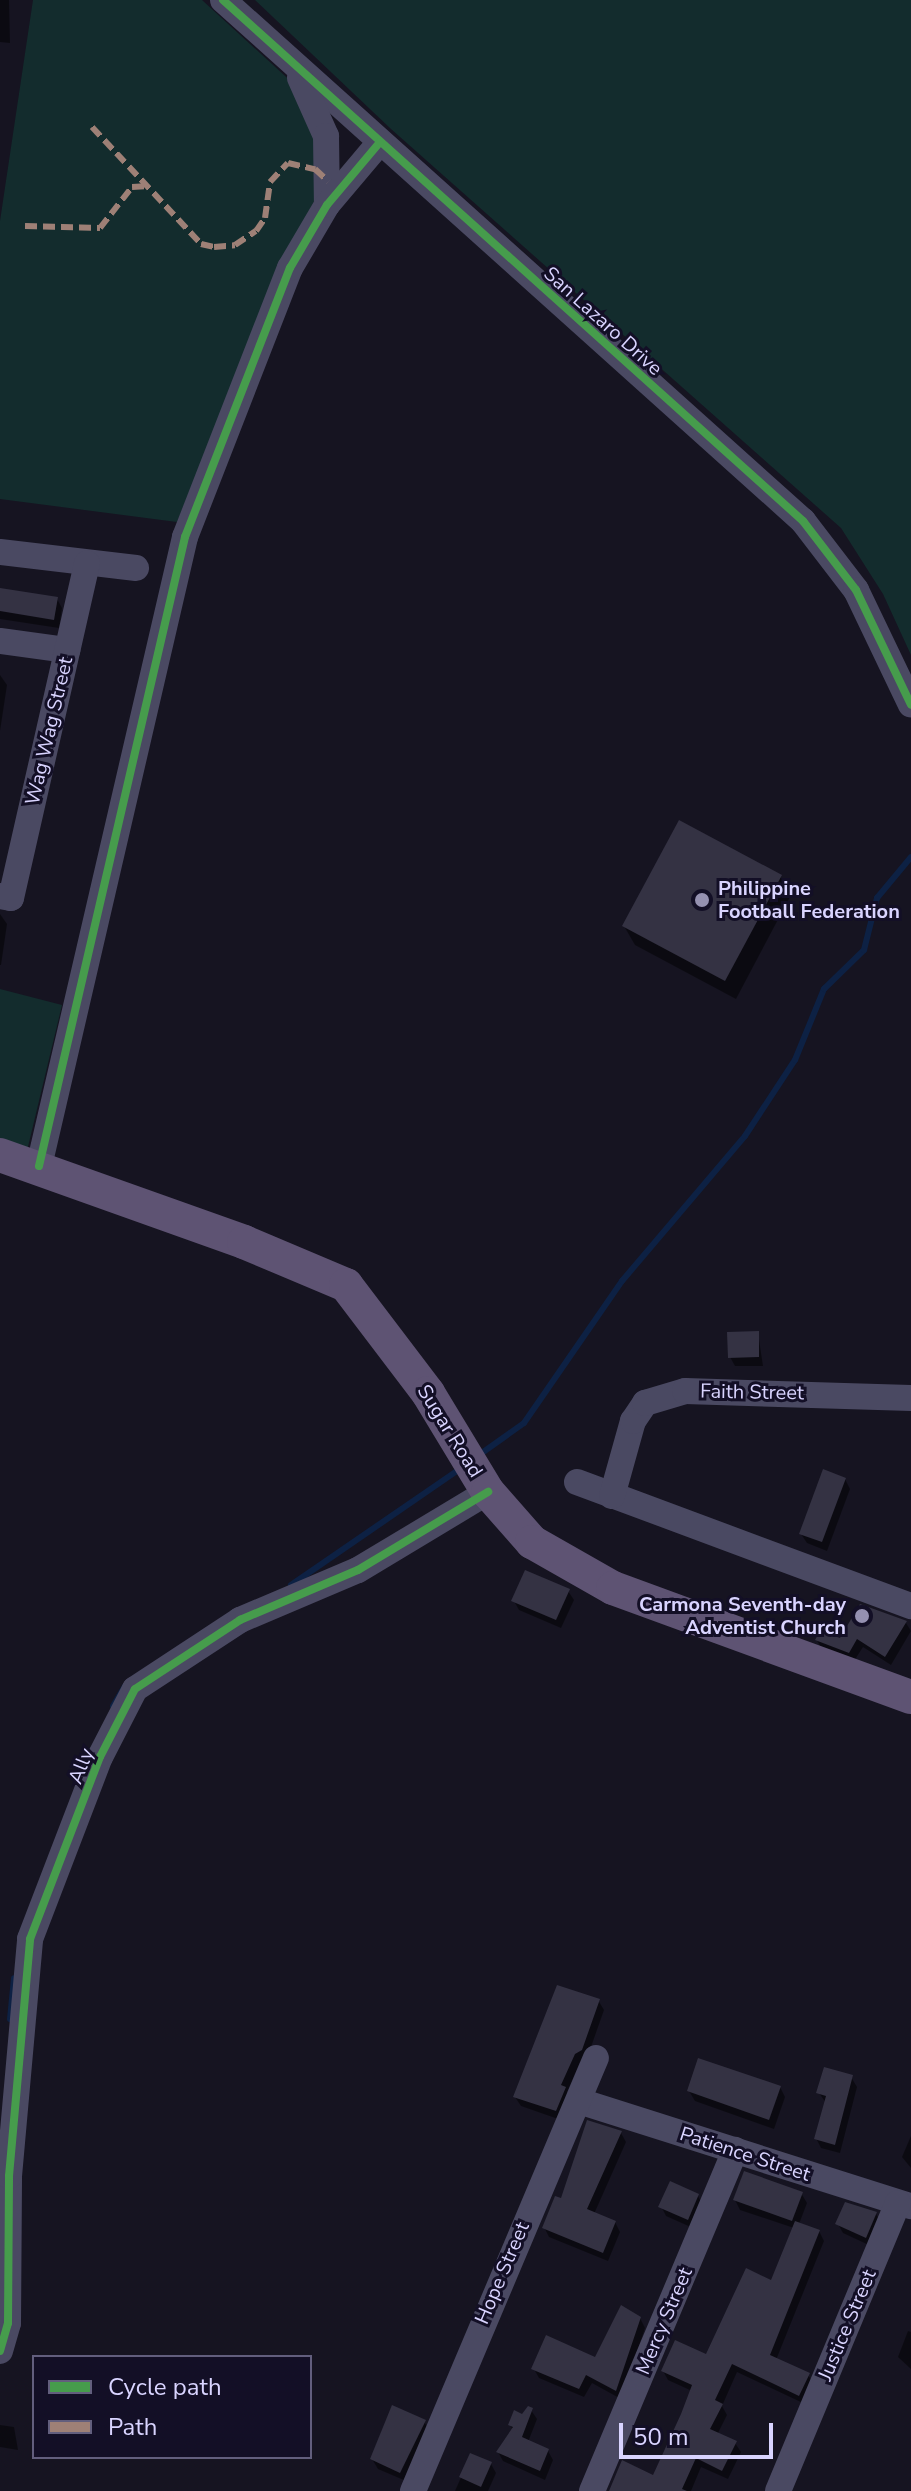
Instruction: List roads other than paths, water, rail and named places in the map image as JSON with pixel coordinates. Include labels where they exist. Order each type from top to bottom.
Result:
[{"type":"main road","name":"Sugar Road","points":[[0,1155],[39,1166],[311,1267],[346,1285],[450,1427],[488,1492],[532,1542],[572,1568],[911,1697]]},
{"type":"street","name":"San Lazaro Drive","points":[[223,0],[803,521],[856,590],[911,705]]},
{"type":"street","points":[[295,66],[326,136],[327,205]]},
{"type":"street","points":[[39,1166],[185,537],[290,268],[327,205],[380,142]]},
{"type":"street","points":[[0,552],[136,568]]},
{"type":"street","name":"Wag Wag Street","points":[[5,897],[87,564]]},
{"type":"street","points":[[0,641],[67,650]]},
{"type":"street","name":"Faith Street","points":[[612,1496],[633,1421],[645,1403],[685,1391],[911,1398]]},
{"type":"street","points":[[577,1482],[911,1606]]},
{"type":"street","name":"Ally","points":[[0,2351],[8,2323],[9,2176],[30,1939],[100,1757],[135,1689],[240,1620],[371,1563],[488,1492]]},
{"type":"street","name":"Hope Street","points":[[413,2491],[503,2269],[596,2058]]},
{"type":"street","name":"Patience Street","points":[[579,2101],[905,2205]]},
{"type":"street","name":"Mercy Street","points":[[592,2491],[735,2150]]},
{"type":"street","name":"Justice Street","points":[[778,2491],[905,2205]]},
{"type":"waterway","points":[[479,1455],[524,1423],[622,1281],[745,1136],[795,1060],[824,989],[864,950],[877,898],[911,857]]},
{"type":"waterway","points":[[291,1585],[460,1469]]},
{"type":"waterway","points":[[113,1706],[125,1686]]},
{"type":"waterway","points":[[10,2019],[14,1978]]},
{"type":"place","name":"Philippine Football Federation","points":[[702,900]]},
{"type":"place","name":"Carmona Seventh-day Adventist Church","points":[[862,1616]]}]
